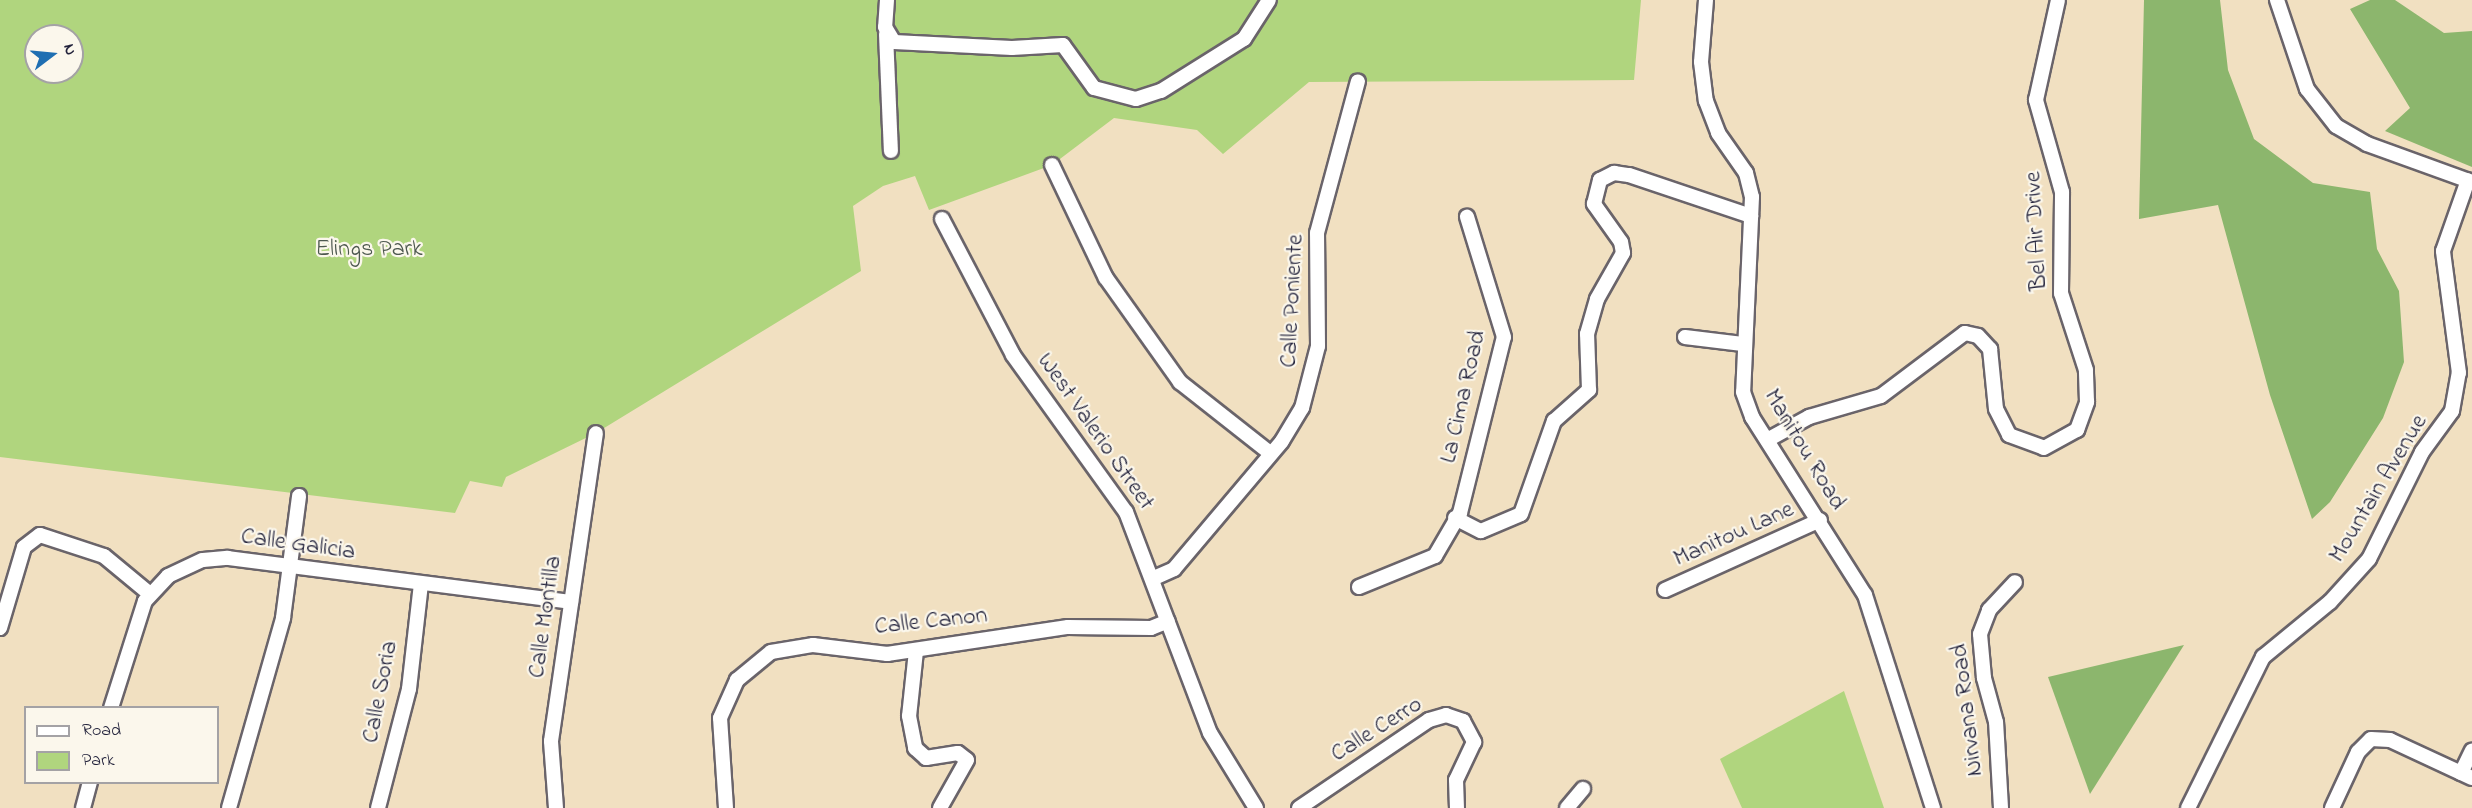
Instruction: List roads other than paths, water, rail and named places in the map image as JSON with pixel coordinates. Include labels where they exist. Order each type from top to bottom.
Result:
[{"type":"street","points":[[887,0],[886,34],[891,151]]},
{"type":"street","points":[[886,34],[894,42],[1012,48],[1063,45],[1094,88],[1136,99],[1161,91],[1244,39],[1269,0]]},
{"type":"street","name":"Manitou Road","points":[[1706,0],[1701,62],[1706,101],[1718,133],[1746,173],[1751,216],[1743,344],[1745,400],[1865,595],[1933,808]]},
{"type":"street","name":"Bel Air Drive","points":[[1769,438],[1809,417],[1881,396],[1965,333],[1983,339],[1990,349],[1996,409],[2009,435],[2044,448],[2077,430],[2087,402],[2086,370],[2061,293],[2060,178],[2036,100],[2058,0]]},
{"type":"street","points":[[2277,0],[2307,88],[2336,126],[2367,144],[2470,181]]},
{"type":"street","name":"Calle Poniente","points":[[1154,578],[1174,569],[1270,453],[1297,416],[1315,365],[1317,233],[1358,81]]},
{"type":"street","points":[[1052,165],[1106,278],[1180,382],[1270,453]]},
{"type":"street","points":[[1455,518],[1481,531],[1521,514],[1554,421],[1589,390],[1587,334],[1597,299],[1623,253],[1621,242],[1594,204],[1600,180],[1614,173],[1629,175],[1751,216]]},
{"type":"street","name":"Mountain Avenue","points":[[2188,808],[2264,657],[2330,602],[2369,559],[2422,452],[2452,411],[2459,373],[2443,251],[2470,181]]},
{"type":"street","name":"La Cima Road","points":[[1359,587],[1429,560],[1455,518],[1504,337],[1467,217]]},
{"type":"street","name":"West Valerio Street","points":[[942,219],[1013,355],[1126,512],[1154,578],[1165,622],[1210,733],[1256,808]]},
{"type":"street","points":[[1685,337],[1743,344]]},
{"type":"street","name":"Calle Montilla","points":[[556,808],[551,741],[596,433]]},
{"type":"street","points":[[229,808],[283,618],[299,496]]},
{"type":"street","name":"Manitou Lane","points":[[1665,590],[1820,520]]},
{"type":"street","points":[[0,628],[24,547],[40,535],[104,556],[150,594]]},
{"type":"street","name":"Calle Galicia","points":[[112,706],[135,624],[150,594],[179,569],[203,560],[228,558],[290,569],[571,602]]},
{"type":"street","name":"Nirvana Road","points":[[2001,808],[1996,722],[1980,640],[1989,610],[2015,582]]},
{"type":"street","name":"Calle Soria","points":[[378,808],[407,701],[421,584]]},
{"type":"street","name":"Calle Canon","points":[[726,808],[718,728],[729,691],[746,670],[771,652],[798,645],[877,654],[916,651],[1068,627],[1130,624],[1142,629],[1165,622]]},
{"type":"street","points":[[916,651],[909,716],[915,748],[926,758],[958,753],[967,760],[940,808]]},
{"type":"street","name":"Calle Cerro","points":[[1299,808],[1429,720],[1446,715],[1462,721],[1474,742],[1456,780],[1457,808]]},
{"type":"street","points":[[2332,808],[2358,752],[2371,739],[2384,738],[2466,775],[2472,750]]},
{"type":"street","points":[[82,808],[90,784]]},
{"type":"street","points":[[1567,808],[1583,789]]},
{"type":"park label","name":"Elings Park","points":[[369,250]]}]
